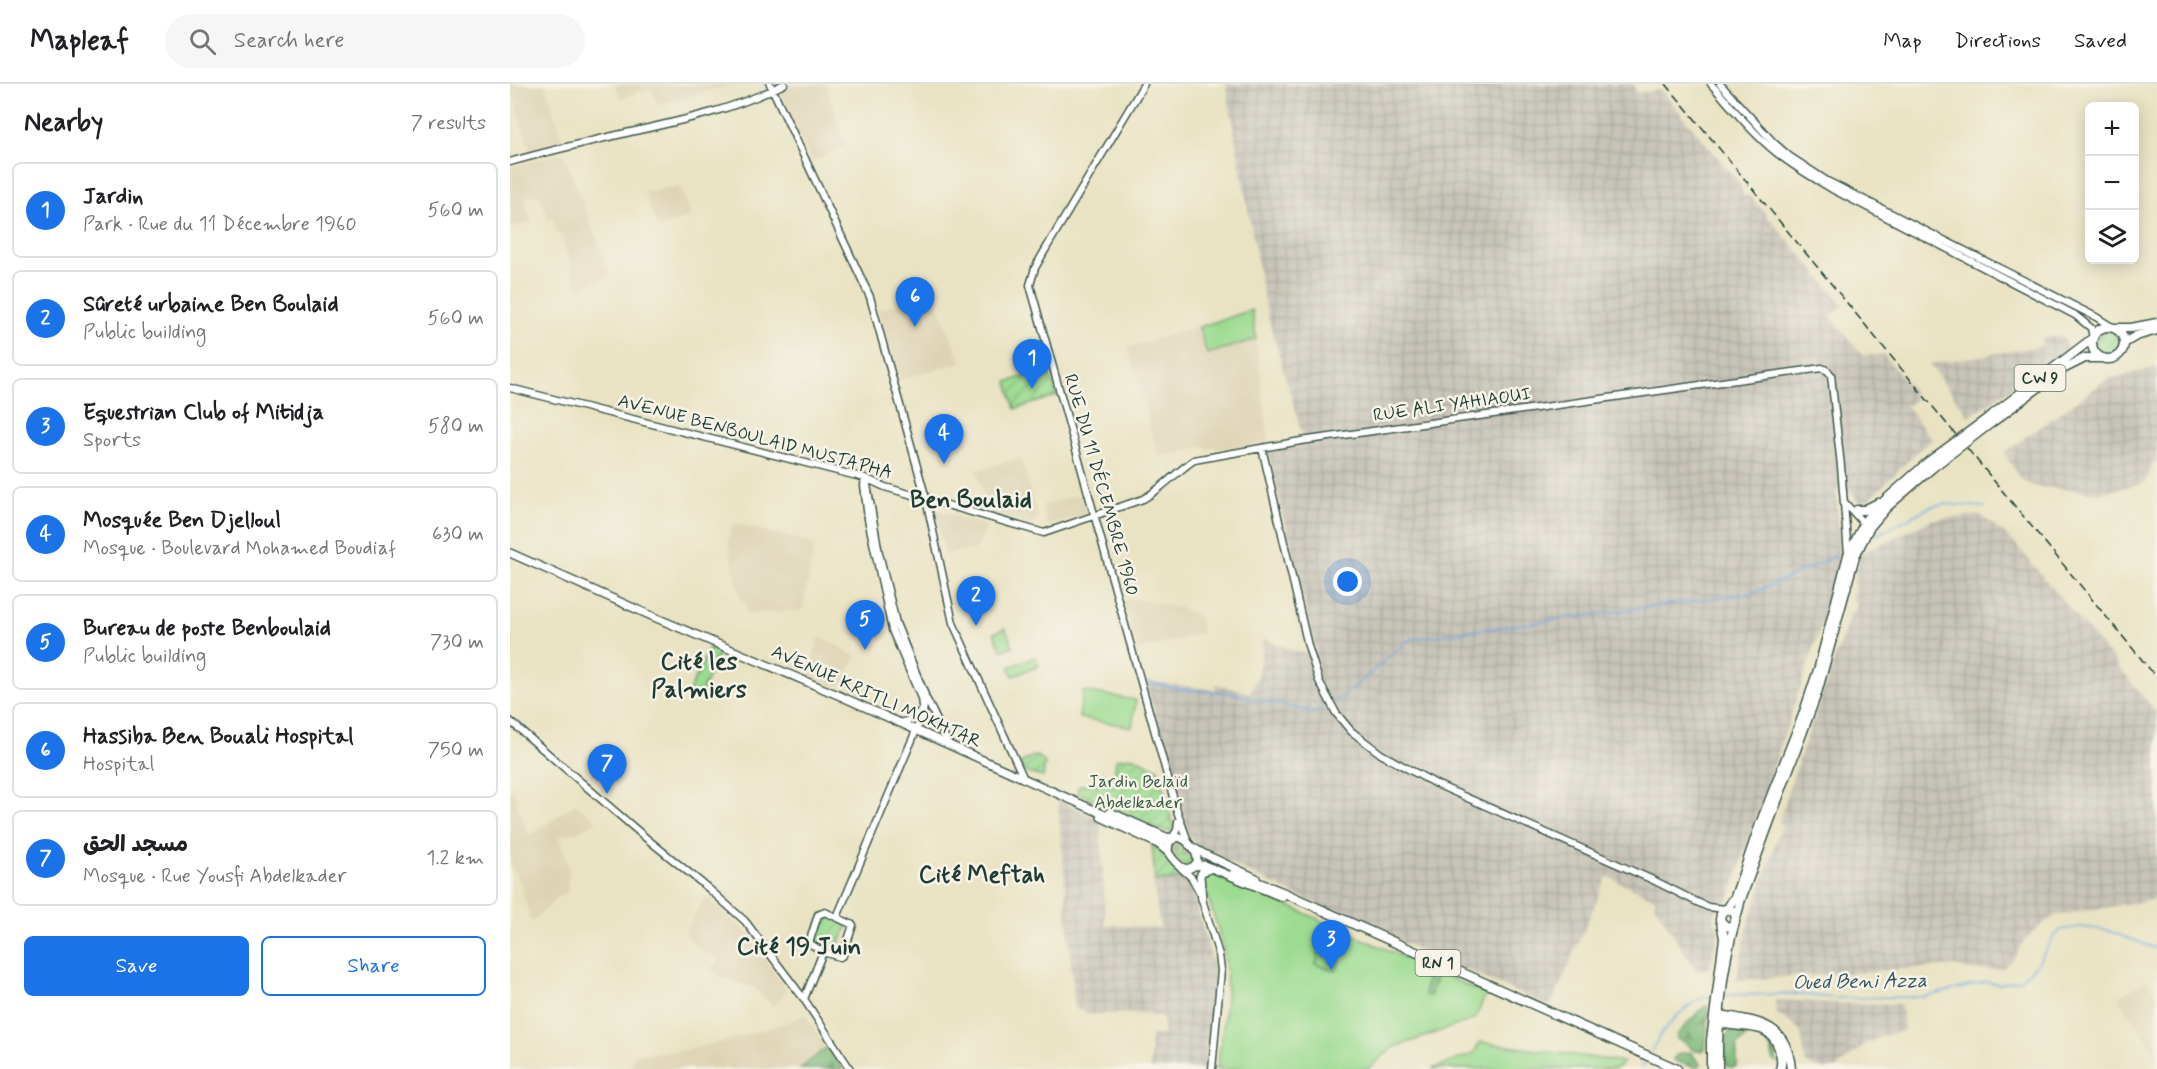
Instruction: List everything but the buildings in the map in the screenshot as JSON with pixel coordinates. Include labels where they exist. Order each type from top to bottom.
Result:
[{"type":"highway","points":[[2112,327],[2119,331],[2124,343],[2122,350],[2116,357],[2103,358],[2094,348],[2093,338],[2102,328],[2112,327],[2131,328],[2157,323]]},
{"type":"highway","points":[[2124,343],[2136,336],[2157,330]]},
{"type":"highway","name":"CW 9","points":[[1868,524],[1884,501],[2093,338]]},
{"type":"highway","name":"CW 9","points":[[1989,420],[2063,369],[2085,358],[2103,358]]},
{"type":"highway","points":[[1711,1069],[1718,1019],[1724,938],[1720,914],[1735,897],[1760,824],[1803,715],[1819,667],[1848,555],[1868,524],[1930,465]]},
{"type":"highway","points":[[1857,510],[1869,508],[1884,501]]},
{"type":"highway","points":[[1721,984],[1736,919],[1752,867],[1817,693],[1855,556],[1868,524]]},
{"type":"highway","name":"RN 1","points":[[1234,873],[1641,1057],[1677,1069]]},
{"type":"highway","points":[[1726,909],[1733,911],[1736,919]]},
{"type":"highway","points":[[1720,921],[1728,926],[1736,919]]},
{"type":"highway","points":[[1718,1019],[1750,1026],[1772,1036],[1781,1052],[1780,1069]]},
{"type":"highway","points":[[1718,1019],[1753,1020],[1772,1029],[1785,1042],[1791,1069]]},
{"type":"highway","points":[[1714,1040],[1735,1024]]},
{"type":"highway","points":[[1714,1040],[1718,1069]]},
{"type":"highway","name":"RN 1","points":[[1653,1062],[1662,1069]]},
{"type":"main road","points":[[510,162],[691,119],[744,102],[772,87],[784,84]]},
{"type":"main road","name":"RUE DU 11 DÉCEMBRE 1960","points":[[1144,84],[1048,244],[1031,278],[1032,291],[1177,811],[1190,845]]},
{"type":"main road","points":[[1711,84],[1755,133],[1775,152],[1795,166],[1832,189],[2075,315],[2091,328],[2093,338]]},
{"type":"main road","points":[[1720,84],[1774,143],[1789,156],[1827,181],[2112,327]]},
{"type":"main road","points":[[772,87],[870,297],[926,499],[953,623],[1024,779]]},
{"type":"main road","name":"RUE ALI YAHIAOUI","points":[[1095,516],[1153,494],[1194,460],[1262,448],[1816,368],[1828,370],[1831,375],[1844,502]]},
{"type":"main road","name":"AVENUE BENBOULAID MUSTAPHA","points":[[510,388],[866,478],[885,487],[1044,533],[1095,516]]},
{"type":"main road","points":[[1262,448],[1308,646],[1319,681],[1336,713],[1351,731],[1381,754],[1436,784],[1653,880],[1708,907],[1726,909]]},
{"type":"main road","points":[[866,478],[879,553],[896,623],[925,695],[950,745]]},
{"type":"main road","points":[[837,917],[914,729],[920,712],[921,698],[892,630],[874,554],[864,490],[866,478]]},
{"type":"main road","points":[[1844,502],[1857,510],[1868,524]]},
{"type":"main road","points":[[1844,502],[1868,524]]},
{"type":"main road","points":[[1844,502],[1848,555]]},
{"type":"main road","name":"AVENUE KRITLI MOKHTAR","points":[[510,553],[1087,807]]},
{"type":"main road","points":[[914,729],[924,713],[925,695]]},
{"type":"main road","points":[[900,723],[920,712]]},
{"type":"main road","points":[[510,721],[745,921],[804,999],[850,1069]]},
{"type":"main road","points":[[1087,807],[1113,813],[1170,840],[1181,838],[1197,855],[1197,862],[1194,866],[1190,869],[1181,867]]},
{"type":"main road","points":[[1087,807],[1105,820],[1158,844],[1192,878],[1202,899]]},
{"type":"main road","name":"RUE DU 11 DÉCEMBRE 1960","points":[[1170,840],[1178,826],[1177,811]]},
{"type":"main road","points":[[1168,852],[1170,840]]},
{"type":"main road","name":"RN 1","points":[[1190,845],[1282,894]]},
{"type":"main road","points":[[1202,899],[1200,876],[1211,865]]},
{"type":"main road","name":"RN 1","points":[[1211,865],[1282,894]]},
{"type":"main road","name":"RN 1","points":[[1194,866],[1211,865],[1234,873]]},
{"type":"main road","points":[[1194,866],[1219,955],[1221,970],[1212,1069]]},
{"type":"main road","points":[[1708,907],[1720,921]]},
{"type":"main road","points":[[823,912],[853,925],[843,955],[836,956],[823,952],[809,943],[818,915],[823,912]]},
{"type":"main road","points":[[804,999],[823,952]]},
{"type":"shaded area","points":[[510,84],[545,84],[564,143],[530,151]]},
{"type":"shaded area","points":[[615,84],[734,84],[657,105],[652,88],[620,98]]},
{"type":"shaded area","points":[[791,84],[826,84],[846,146],[811,162],[779,90]]},
{"type":"shaded area","points":[[1226,84],[1634,84],[1636,93],[1661,90],[1739,183],[1744,197],[1749,195],[1844,305],[1830,316],[1862,355],[1884,355],[1913,391],[1915,400],[1906,406],[1932,440],[1868,500],[1858,501],[1849,489],[1836,490],[1840,547],[1833,590],[1729,899],[1725,904],[1719,904],[1714,917],[1718,931],[1710,968],[1696,970],[1654,904],[1656,899],[1607,876],[1555,997],[1549,1006],[1328,910],[1206,852],[1195,845],[1189,836],[1146,681],[1216,690],[1215,684],[1250,693],[1259,674],[1264,639],[1300,653],[1316,653],[1268,452],[1305,445],[1265,306]]},
{"type":"shaded area","points":[[563,153],[611,276],[578,288],[561,234],[558,235],[553,218],[548,219],[540,194],[524,198],[531,221],[510,228],[510,166]]},
{"type":"shaded area","points":[[679,186],[691,216],[658,228],[644,192]]},
{"type":"shaded area","points":[[934,293],[961,362],[899,380],[878,309]]},
{"type":"shaded area","points":[[1252,310],[1269,443],[1219,450],[1212,446],[1208,450],[1204,446],[1159,458],[1128,348]]},
{"type":"shaded area","points":[[2063,336],[2069,352],[1969,416],[1929,364],[2042,346],[2042,338]]},
{"type":"shaded area","points":[[2157,367],[2157,462],[2153,461],[2145,483],[2100,493],[2032,486],[2020,478],[2004,453],[2106,380]]},
{"type":"shaded area","points":[[1021,458],[1038,519],[1030,525],[994,514],[990,510],[986,505],[977,470]]},
{"type":"shaded area","points":[[1082,494],[1088,514],[1048,526],[1042,506]]},
{"type":"shaded area","points":[[935,509],[987,526],[977,549],[945,554]]},
{"type":"shaded area","points":[[1981,515],[2014,542],[2157,713],[2157,899],[2054,916],[2023,942],[2012,961],[2002,969],[1974,971],[1955,966],[1736,980],[1748,925],[1782,824],[1779,821],[1788,791],[1851,613],[1855,611],[1857,603],[1853,600],[1855,569],[1860,554],[1934,519]]},
{"type":"shaded area","points":[[733,523],[815,544],[803,608],[800,611],[747,613],[746,602],[741,602],[728,542]]},
{"type":"shaded area","points":[[1136,599],[1198,614],[1202,633],[1137,651],[1124,600]]},
{"type":"shaded area","points":[[819,638],[835,644],[856,657],[844,682],[835,688],[806,677]]},
{"type":"shaded area","points":[[510,784],[528,834],[536,832],[576,803],[597,821],[580,831],[559,836],[569,867],[567,893],[560,895],[532,922],[529,920],[521,888],[523,884],[510,866]]},
{"type":"shaded area","points":[[1058,800],[1100,820],[1105,925],[1160,928],[1153,881],[1188,878],[1190,881],[1213,965],[1214,977],[1205,1069],[1150,1069],[1151,1035],[1164,1035],[1163,1016],[1150,1016],[1149,1013],[1088,1014],[1075,1009]]},
{"type":"shaded area","points":[[706,895],[747,933],[787,991],[773,1006],[755,988],[718,976],[711,968],[718,961],[707,951],[705,954],[685,933]]},
{"type":"shaded area","points":[[2147,980],[2157,996],[2157,1054],[2118,997]]},
{"type":"shaded area","points":[[1775,1000],[1901,1004],[1904,1031],[1882,1036],[1867,1043],[1835,1069],[1824,1069],[1806,1064],[1801,1033],[1798,1028],[1777,1014]]},
{"type":"shaded area","points":[[805,1015],[827,1047],[800,1069],[630,1069],[634,1054],[686,1050],[726,1041]]},
{"type":"green space","points":[[1252,310],[1256,339],[1207,354],[1199,327]]},
{"type":"green space","points":[[2108,331],[2117,334],[2120,343],[2117,352],[2108,355],[2099,352],[2096,343],[2099,334]]},
{"type":"green space","points":[[1048,369],[1057,396],[1015,409],[1007,382]]},
{"type":"green space","points":[[1005,628],[1013,646],[1002,651],[994,633]]},
{"type":"green space","points":[[710,646],[720,651],[700,696],[696,698],[690,694],[690,689]]},
{"type":"green space","points":[[1035,657],[1039,666],[1013,676],[1009,667]]},
{"type":"green space","points":[[1083,691],[1136,700],[1132,727],[1079,718]]},
{"type":"green space","points":[[1033,756],[1039,757],[1045,763],[1043,777],[1027,773],[1020,765]]},
{"type":"green space","name":"Jardin Belaïd Abdelkader","points":[[1134,757],[1158,769],[1173,826],[1171,831],[1162,831],[1078,793],[1080,785],[1113,783],[1116,759]]},
{"type":"green space","points":[[1176,840],[1186,844],[1193,852],[1195,859],[1192,864],[1183,865],[1172,854],[1170,846]]},
{"type":"green space","points":[[1152,845],[1158,848],[1176,870],[1188,878],[1155,881]]},
{"type":"green space","points":[[1210,871],[1486,994],[1475,1019],[1392,1048],[1368,1069],[1217,1069],[1227,980],[1222,945],[1203,881],[1203,876]]},
{"type":"green space","points":[[822,914],[848,925],[836,952],[811,941]]},
{"type":"green space","points":[[1320,951],[1340,958],[1336,971],[1316,964]]},
{"type":"green space","points":[[1424,965],[1438,972],[1430,996],[1425,995]]},
{"type":"green space","points":[[1706,1006],[1709,1009],[1705,1049],[1694,1051],[1686,1043],[1677,1039],[1677,1035]]},
{"type":"green space","points":[[1741,1029],[1767,1037],[1774,1047],[1777,1063],[1773,1060],[1767,1042],[1760,1036],[1750,1033],[1737,1046],[1737,1066],[1732,1068],[1728,1066],[1723,1058],[1726,1037],[1729,1032]]},
{"type":"green space","points":[[1480,1042],[1624,1062],[1616,1069],[1432,1069],[1473,1054]]},
{"type":"green space","points":[[827,1047],[843,1069],[800,1069]]},
{"type":"green space","points":[[1690,1052],[1701,1065],[1697,1068],[1673,1059],[1678,1054]]},
{"type":"waterway","points":[[1874,536],[1932,506],[1945,504],[1985,507]]},
{"type":"waterway","points":[[1335,701],[1412,639],[1753,593],[1836,556]]},
{"type":"waterway","points":[[1150,683],[1186,690],[1229,693],[1314,712],[1325,709]]},
{"type":"waterway","name":"Oued Beni Azza","points":[[1723,995],[1796,994],[1834,998],[1924,997],[1986,982],[2000,984],[2020,980],[2038,963],[2053,937],[2061,930],[2080,927],[2106,930],[2157,949]]},
{"type":"waterway","name":"Oued Beni Azza","points":[[1650,1053],[1676,1017],[1694,1002],[1713,996]]},
{"type":"waterway","name":"Oued Beni Azza","points":[[1640,1069],[1647,1060]]},
{"type":"tunnel","points":[[1165,842],[1209,862]]},
{"type":"railway","points":[[1666,84],[2157,678]]},
{"type":"place","name":"Hassiba Ben Bouali Hospital","points":[[915,327]]},
{"type":"place","name":"Jardin","points":[[1032,389]]},
{"type":"place","name":"Mosquée Ben Djelloul","points":[[944,464]]},
{"type":"place","name":"Sûreté urbaine Ben Boulaid","points":[[976,626]]},
{"type":"place","name":"Bureau de poste Benboulaid","points":[[865,650]]},
{"type":"place","name":"مسجد الحق","points":[[607,794]]},
{"type":"place","name":"Equestrian Club of Mitidja","points":[[1331,970]]},
{"type":"district","name":"Ben Boulaid","points":[[971,500]]},
{"type":"district","name":"Cité les Palmiers","points":[[699,676]]},
{"type":"district","name":"Cité Meftah","points":[[982,875]]},
{"type":"district","name":"Cité 19 Juin","points":[[799,947]]}]
